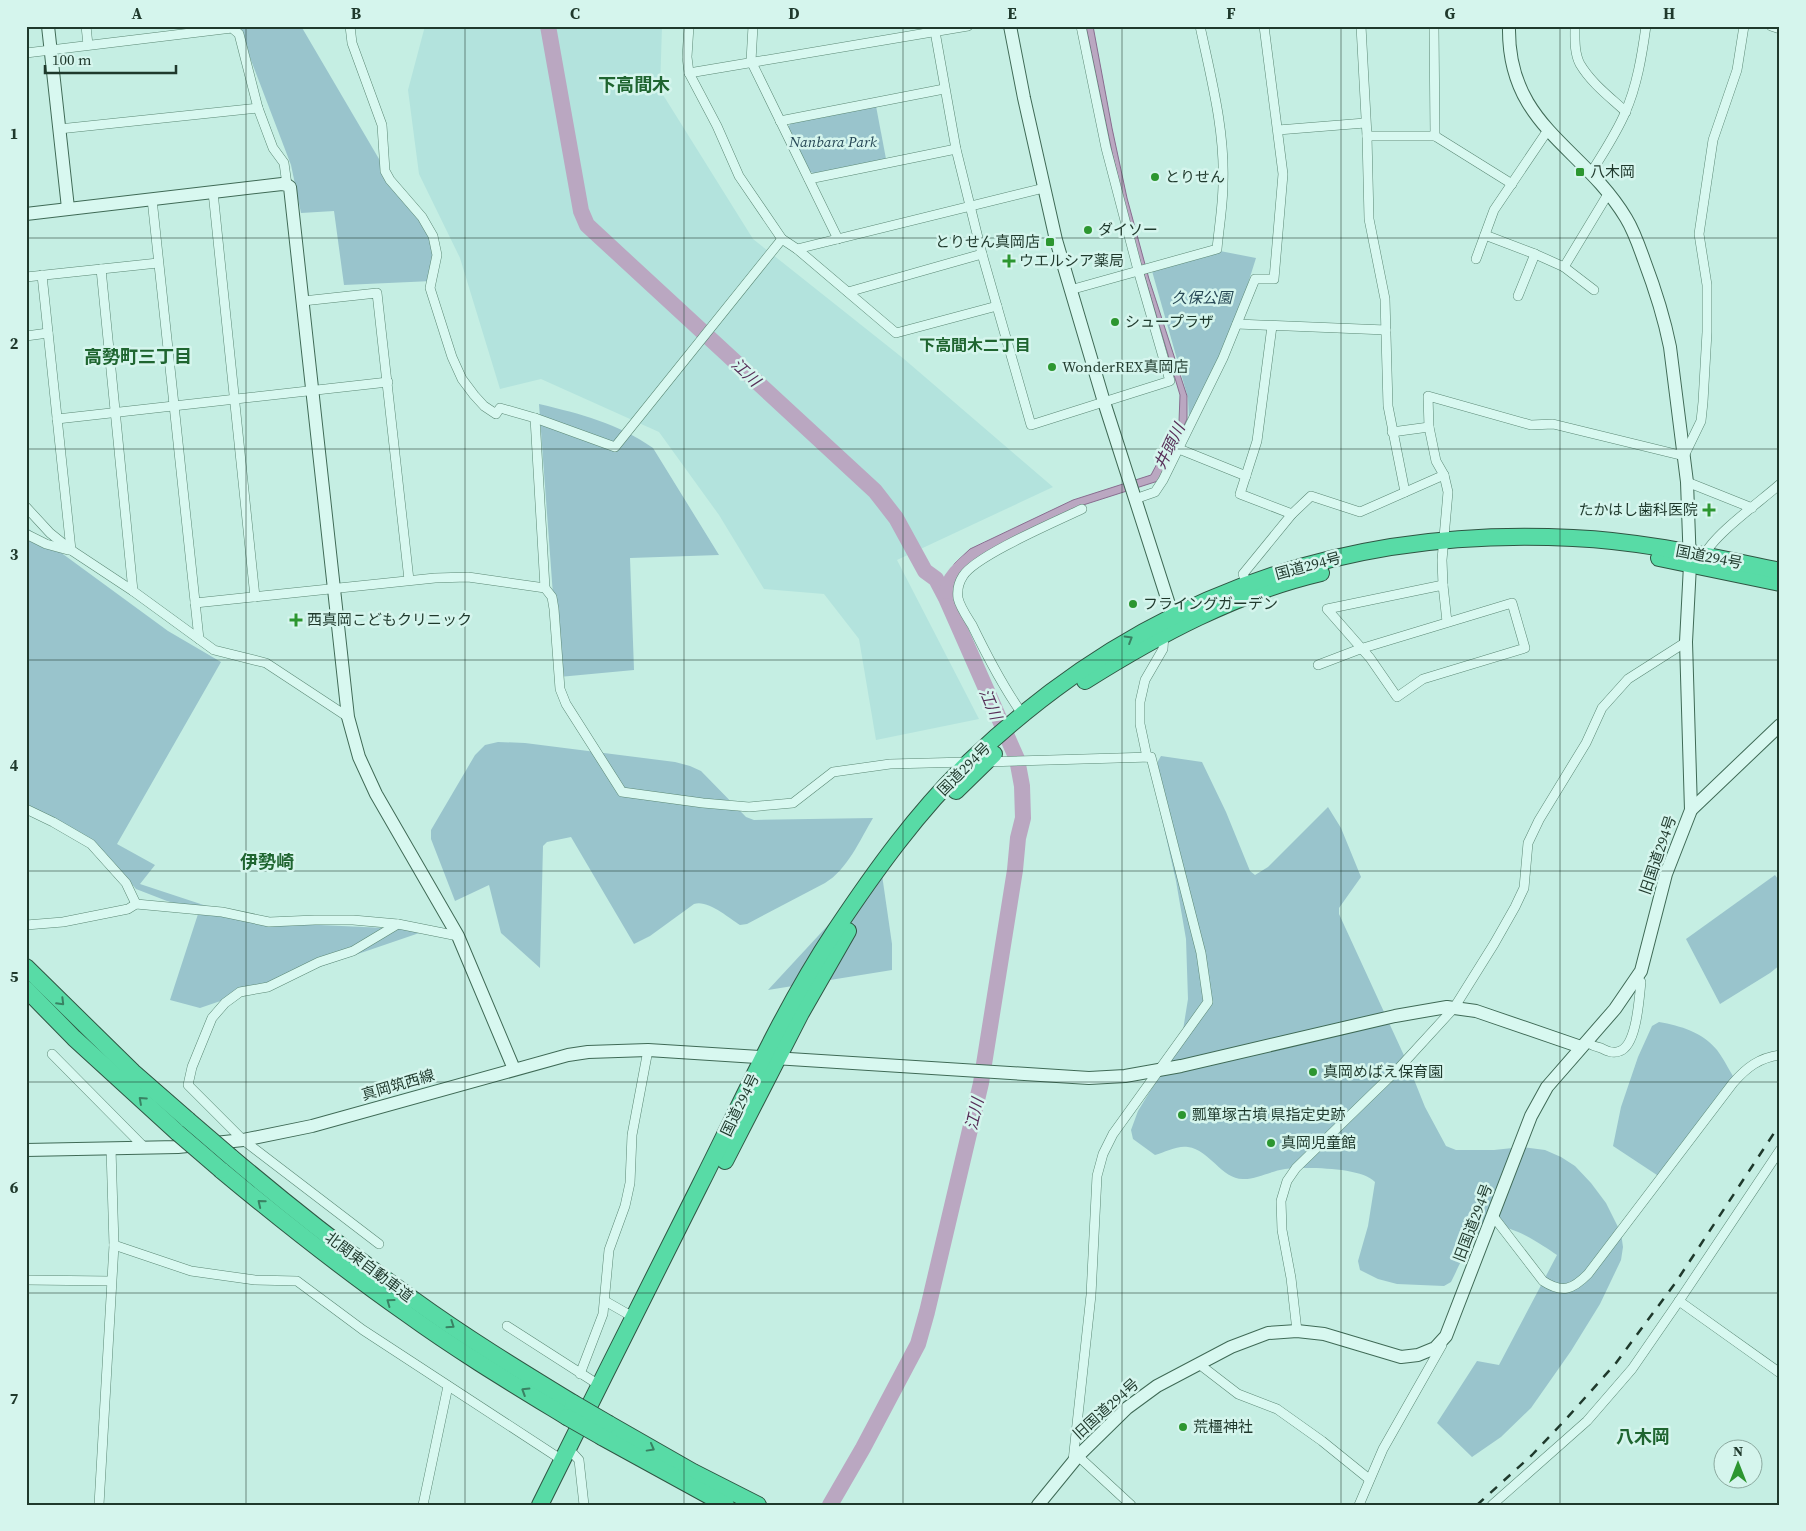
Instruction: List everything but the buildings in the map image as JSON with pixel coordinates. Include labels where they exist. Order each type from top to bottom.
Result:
[{"type":"highway","name":"国道294号","points":[[1171,626],[1247,584],[1284,571],[1386,547],[1443,545],[1521,537],[1575,538],[1619,542],[1695,558],[1780,571]]},
{"type":"highway","name":"国道294号","points":[[550,1505],[568,1454],[599,1385],[770,1059],[868,901],[922,829],[976,762],[1002,748],[1022,720],[1054,690],[1097,660],[1144,631],[1171,626],[1270,588],[1316,574],[1443,545]]},
{"type":"highway","name":"国道294号","points":[[1695,558],[1780,583]]},
{"type":"highway","name":"北関東自動車道","points":[[26,967],[183,1127],[220,1170],[325,1254],[407,1315],[449,1343],[570,1410],[726,1505]]},
{"type":"highway","name":"北関東自動車道","points":[[26,989],[74,1038],[183,1127],[231,1157],[288,1205],[414,1301],[513,1366],[570,1410]]},
{"type":"highway","name":"国道294号","points":[[540,1505],[568,1454],[770,1059]]},
{"type":"highway","name":"北関東自動車道","points":[[605,1431],[758,1505]]},
{"type":"street","points":[[48,26],[68,208]]},
{"type":"street","points":[[86,26],[88,45]]},
{"type":"street","points":[[350,26],[352,44],[382,125],[385,171],[390,180],[422,217],[433,236],[437,255],[430,288],[452,357],[462,379],[474,396],[496,414],[500,408],[535,418],[615,447],[782,239]]},
{"type":"street","points":[[688,26],[687,56],[689,73],[717,126],[745,187],[782,239],[797,248],[896,334],[997,306]]},
{"type":"street","points":[[753,26],[751,61],[838,239]]},
{"type":"street","points":[[689,73],[934,29],[968,26]]},
{"type":"street","points":[[1010,26],[1044,188],[1070,290],[1134,496],[1171,626],[1163,648],[1145,680],[1140,702],[1140,724],[1201,953],[1208,1002],[1108,1143],[1097,1176],[1091,1295],[1075,1459],[1131,1505]]},
{"type":"street","points":[[934,29],[956,149],[982,254],[1031,424],[1170,381],[1106,148],[1081,26]]},
{"type":"street","points":[[1070,290],[1217,249],[1223,183],[1221,139],[1218,110],[1200,26]]},
{"type":"street","points":[[1134,496],[1155,492],[1164,480],[1223,358],[1254,278],[1274,279],[1283,174],[1264,26]]},
{"type":"street","points":[[1361,26],[1369,219],[1384,299],[1388,406],[1404,492]]},
{"type":"street","points":[[1434,26],[1435,136]]},
{"type":"street","points":[[1509,26],[1512,65],[1518,84],[1528,104],[1548,130],[1591,173],[1626,218],[1638,243],[1660,302],[1670,347],[1695,558],[1686,642],[1691,810]]},
{"type":"street","points":[[1575,26],[1574,44],[1579,64],[1594,82],[1626,112]]},
{"type":"street","points":[[1591,173],[1611,142],[1626,112],[1642,56],[1646,26]]},
{"type":"street","points":[[1684,456],[1701,421],[1703,402],[1707,332],[1707,286],[1699,234],[1700,225],[1713,140],[1737,70],[1744,26]]},
{"type":"street","points":[[1771,26],[1780,29]]},
{"type":"street","points":[[26,53],[232,28],[239,34],[258,108],[273,148],[284,163],[287,185],[291,191],[333,589],[348,717],[353,739],[367,776],[458,936],[514,1069]]},
{"type":"street","points":[[780,121],[944,89]]},
{"type":"street","points":[[59,129],[258,108]]},
{"type":"street","points":[[1278,130],[1366,123]]},
{"type":"street","points":[[1476,259],[1494,210],[1548,130]]},
{"type":"street","points":[[1367,136],[1435,136],[1512,184]]},
{"type":"street","points":[[809,180],[956,149]]},
{"type":"street","points":[[26,214],[282,184],[287,185]]},
{"type":"street","points":[[797,248],[1044,188]]},
{"type":"street","points":[[213,192],[255,597]]},
{"type":"street","points":[[1564,267],[1608,194]]},
{"type":"street","points":[[152,199],[199,639]]},
{"type":"street","points":[[1484,235],[1564,267],[1594,290]]},
{"type":"street","points":[[848,292],[982,254]]},
{"type":"street","points":[[1518,296],[1535,254]]},
{"type":"street","points":[[26,277],[158,263]]},
{"type":"street","points":[[101,269],[133,591]]},
{"type":"street","points":[[42,275],[71,550]]},
{"type":"street","points":[[303,301],[377,293],[409,580]]},
{"type":"street","points":[[1237,324],[1386,330]]},
{"type":"street","points":[[1272,326],[1258,441],[1240,494],[1292,514]]},
{"type":"street","points":[[26,336],[48,333]]},
{"type":"street","points":[[57,419],[388,382]]},
{"type":"street","points":[[1447,622],[1443,585],[1443,545],[1448,492],[1444,475],[1436,461],[1429,427],[1428,396],[1531,425],[1554,424],[1684,456]]},
{"type":"street","points":[[535,418],[545,588],[552,597],[554,608],[560,689],[566,704],[622,792],[749,807],[793,803],[833,772],[890,764],[976,762],[1002,748],[1031,760],[1148,757]]},
{"type":"street","points":[[1392,432],[1429,427]]},
{"type":"street","points":[[1179,449],[1246,476]]},
{"type":"street","points":[[1247,584],[1243,574],[1292,514],[1311,496],[1360,512],[1444,475]]},
{"type":"street","points":[[1687,482],[1752,508]]},
{"type":"street","points":[[1695,558],[1707,550],[1717,537],[1780,484]]},
{"type":"street","points":[[26,507],[50,533],[71,550],[133,591],[214,650],[266,663],[348,717]]},
{"type":"street","points":[[1022,720],[958,599],[958,586],[970,567],[986,556],[1082,509]]},
{"type":"street","points":[[26,534],[46,544],[71,550]]},
{"type":"street","points":[[195,603],[409,580],[468,577],[545,588]]},
{"type":"street","points":[[1318,665],[1360,649],[1512,603],[1525,648],[1424,680],[1398,697],[1370,658],[1360,649],[1327,609],[1443,585]]},
{"type":"street","points":[[1298,1330],[1282,1230],[1281,1201],[1288,1181],[1296,1168],[1399,1068],[1454,1008],[1494,944],[1524,888],[1528,843],[1539,820],[1586,743],[1602,708],[1628,679],[1686,642]]},
{"type":"street","name":"旧国道294号","points":[[1038,1505],[1075,1459],[1127,1408],[1157,1386],[1231,1347],[1268,1332],[1298,1330],[1324,1334],[1401,1357],[1435,1348],[1446,1336],[1531,1116],[1547,1087],[1615,1009],[1641,971],[1666,874],[1691,810],[1780,725]]},
{"type":"street","points":[[26,809],[91,844],[126,883],[136,904]]},
{"type":"street","points":[[26,925],[63,922],[128,909],[136,904],[222,912],[269,922],[344,920],[398,924],[458,936]]},
{"type":"street","points":[[379,1244],[243,1140],[188,1085],[192,1067],[212,1018],[225,1002],[240,992],[268,987],[319,962],[353,951],[398,924]]},
{"type":"street","points":[[1584,1045],[1612,1053],[1621,1051],[1626,1047],[1631,1040],[1636,1019],[1641,982],[1636,978]]},
{"type":"street","name":"真岡筑西線","points":[[26,1150],[146,1148],[208,1145],[243,1140],[312,1126],[514,1069],[568,1055],[588,1052],[648,1050],[1089,1078],[1125,1076],[1160,1070],[1428,1009],[1454,1008],[1476,1011],[1584,1045]]},
{"type":"street","points":[[580,1374],[603,1314],[609,1250],[625,1206],[630,1183],[632,1135],[648,1050]]},
{"type":"street","points":[[52,1054],[146,1148]]},
{"type":"street","points":[[1493,1216],[1543,1282],[1551,1287],[1560,1289],[1577,1285],[1588,1274],[1733,1082],[1756,1061],[1780,1055]]},
{"type":"street","points":[[99,1505],[114,1245],[112,1149]]},
{"type":"street","points":[[1492,1505],[1587,1421],[1632,1369],[1680,1301],[1780,1150]]},
{"type":"street","points":[[114,1245],[191,1271],[255,1280],[297,1281],[363,1330],[448,1386],[579,1460],[584,1505]]},
{"type":"street","points":[[26,1280],[111,1282]]},
{"type":"street","points":[[605,1301],[633,1317]]},
{"type":"street","points":[[1680,1301],[1780,1373]]},
{"type":"street","points":[[507,1326],[599,1385]]},
{"type":"street","points":[[1359,1505],[1369,1479],[1396,1424],[1446,1336]]},
{"type":"street","points":[[1199,1364],[1238,1394],[1277,1409],[1322,1441],[1369,1479]]},
{"type":"street","points":[[423,1505],[448,1386]]},
{"type":"shaded area","points":[[425,26],[662,26],[660,90],[753,239],[904,359],[1053,487],[897,560],[979,719],[876,740],[859,639],[824,594],[764,589],[719,515],[659,432],[541,379],[500,389],[460,258],[419,174],[408,90]]},
{"type":"green space","points":[[238,26],[301,26],[379,159],[433,236],[432,281],[344,285],[334,211],[301,213],[291,165]]},
{"type":"green space","name":"Nanbara Park","points":[[876,106],[886,159],[816,174],[808,171],[787,129],[791,123]]},
{"type":"green space","name":"久保公園","points":[[1220,251],[1256,258],[1224,360],[1189,421],[1188,398],[1152,271]]},
{"type":"green space","points":[[539,404],[598,420],[626,432],[653,448],[719,555],[630,558],[634,670],[559,677]]},
{"type":"green space","points":[[26,527],[168,631],[221,662],[117,844],[155,865],[140,884],[237,916],[320,925],[428,930],[200,1008],[170,1000],[199,911],[136,889],[108,856],[26,808]]},
{"type":"green space","points":[[498,742],[525,743],[675,762],[690,766],[701,771],[746,817],[754,820],[873,818],[846,863],[825,883],[747,924],[740,925],[718,910],[705,904],[694,904],[650,936],[634,944],[571,837],[547,842],[543,846],[540,968],[501,933],[489,885],[455,901],[431,839],[431,830],[475,755],[485,745]]},
{"type":"green space","points":[[1161,756],[1202,762],[1226,812],[1250,871],[1255,875],[1268,867],[1328,807],[1341,828],[1361,877],[1339,908],[1339,914],[1407,1062],[1425,1107],[1446,1146],[1456,1150],[1494,1150],[1522,1147],[1545,1150],[1561,1157],[1575,1166],[1591,1183],[1606,1203],[1621,1233],[1623,1247],[1621,1260],[1600,1304],[1571,1351],[1531,1408],[1501,1437],[1472,1457],[1437,1423],[1477,1361],[1499,1365],[1557,1255],[1520,1233],[1498,1226],[1489,1227],[1480,1231],[1473,1240],[1451,1282],[1444,1286],[1397,1284],[1378,1279],[1360,1270],[1358,1261],[1368,1226],[1375,1182],[1368,1177],[1346,1171],[1306,1168],[1285,1169],[1249,1179],[1236,1178],[1222,1170],[1196,1149],[1180,1147],[1155,1155],[1133,1139],[1131,1130],[1138,1111],[1174,1052],[1183,1030],[1188,999],[1186,939],[1176,881],[1158,802],[1158,761]]},
{"type":"green space","points":[[881,868],[892,944],[892,970],[768,990]]},
{"type":"green space","points":[[1775,875],[1780,882],[1780,965],[1720,1004],[1686,939]]},
{"type":"green space","points":[[1659,1022],[1683,1028],[1705,1039],[1717,1050],[1738,1084],[1663,1179],[1613,1146],[1621,1107],[1638,1057],[1652,1026]]},
{"type":"water","points":[[1086,26],[1093,26],[1127,198],[1149,279],[1187,396],[1187,419],[1158,481],[1077,507],[966,563],[959,571],[955,580],[953,601],[943,582],[955,563],[970,549],[1073,500],[1151,475],[1179,422],[1180,395],[1132,234],[1113,157]]},
{"type":"waterway","name":"江川","points":[[548,26],[581,211],[587,225],[875,491],[896,518],[925,571],[936,579],[1017,759],[1022,786],[1023,818],[1018,838],[1015,870],[981,1083],[927,1312],[918,1344],[863,1448],[830,1505]]},
{"type":"waterway","name":"井頭川","points":[[947,591],[952,578],[957,572],[975,557],[988,550]]},
{"type":"railway","points":[[1477,1505],[1532,1455],[1616,1363],[1676,1282],[1780,1124]]},
{"type":"place","name":"八木岡","points":[[1580,172]]},
{"type":"place","name":"とりせん","points":[[1155,177]]},
{"type":"place","name":"ダイソー","points":[[1088,230]]},
{"type":"place","name":"とりせん真岡店","points":[[1050,242]]},
{"type":"place","name":"ウエルシア薬局","points":[[1009,261]]},
{"type":"place","name":"シュープラザ","points":[[1115,322]]},
{"type":"place","name":"WonderREX真岡店","points":[[1052,367]]},
{"type":"place","name":"たかはし歯科医院","points":[[1709,510]]},
{"type":"place","name":"フライングガーデン","points":[[1133,604]]},
{"type":"place","name":"西真岡こどもクリニック","points":[[296,620]]},
{"type":"place","name":"真岡めばえ保育園","points":[[1313,1072]]},
{"type":"place","name":"瓢箪塚古墳 県指定史跡","points":[[1182,1115]]},
{"type":"place","name":"真岡児童館","points":[[1271,1143]]},
{"type":"place","name":"荒橿神社","points":[[1183,1427]]},
{"type":"district","name":"下高間木","points":[[634,85]]},
{"type":"district","name":"下高間木二丁目","points":[[975,345]]},
{"type":"district","name":"高勢町三丁目","points":[[138,357]]},
{"type":"district","name":"伊勢崎","points":[[267,862]]},
{"type":"district","name":"八木岡","points":[[1643,1437]]}]
